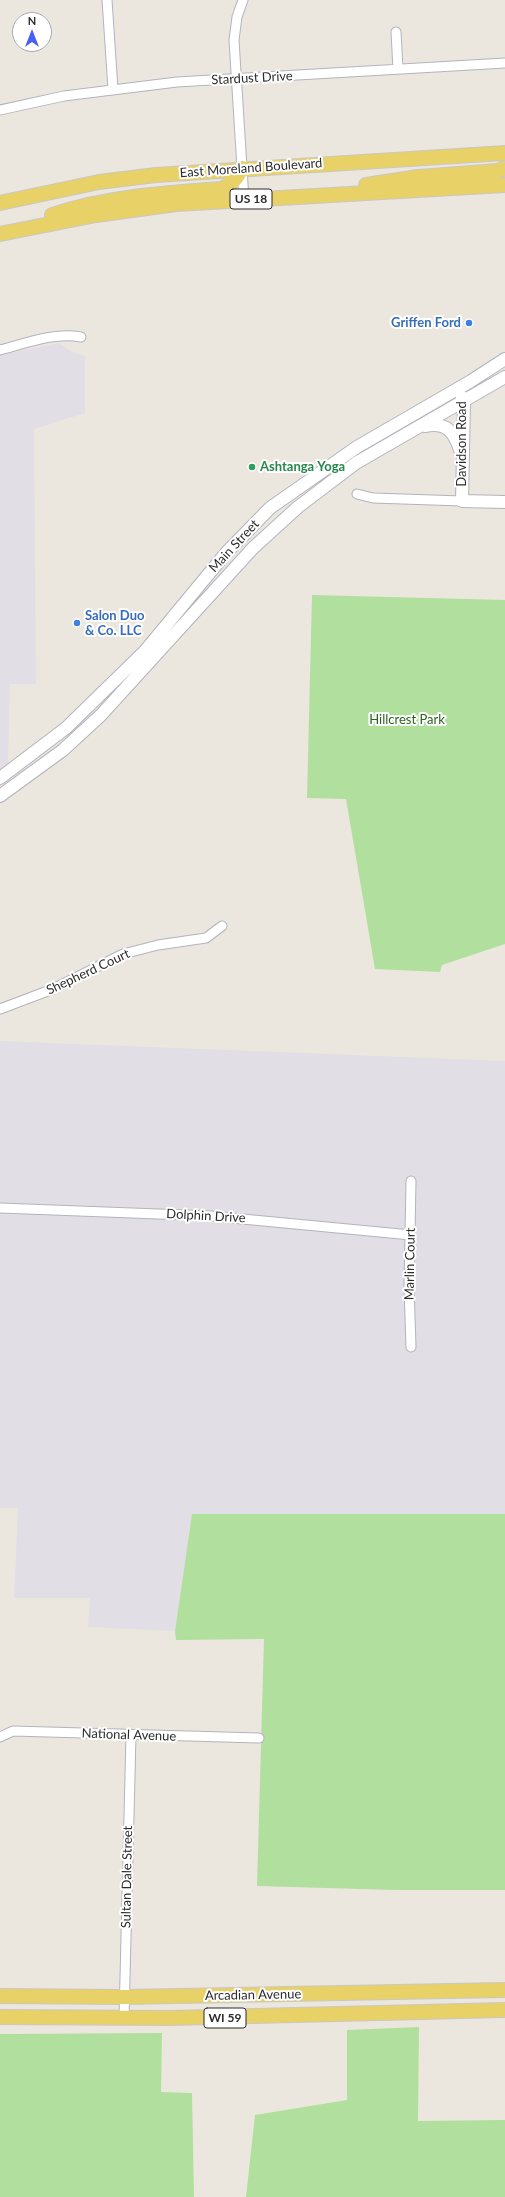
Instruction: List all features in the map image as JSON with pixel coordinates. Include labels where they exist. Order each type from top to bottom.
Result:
[{"type":"main road","name":"East Moreland Boulevard","points":[[0,203],[99,182],[242,168],[505,153]]},
{"type":"main road","points":[[1,234],[53,214],[94,202],[129,197],[221,189],[229,186],[236,179],[242,168]]},
{"type":"main road","points":[[339,194],[370,184],[418,177],[482,173],[498,171],[505,168]]},
{"type":"main road","name":"US 18","points":[[1,234],[52,223],[132,210],[244,200],[505,185]]},
{"type":"main road","name":"Main Street","points":[[0,778],[66,728],[144,651],[233,546],[286,495],[357,447],[459,388],[505,359]]},
{"type":"main road","name":"Main Street","points":[[0,796],[63,750],[101,715],[245,557],[298,507],[356,463],[422,427],[505,377]]},
{"type":"main road","name":"Davidson Road","points":[[459,388],[464,402],[462,501],[505,502]]},
{"type":"main road","points":[[422,427],[432,424],[448,427],[455,437],[462,461]]},
{"type":"main road","points":[[286,495],[298,507]]},
{"type":"main road","points":[[233,546],[245,557]]},
{"type":"main road","points":[[213,569],[225,579]]},
{"type":"main road","points":[[0,786],[26,766],[34,752]]},
{"type":"main road","name":"Arcadian Avenue","points":[[0,1996],[124,1998],[505,1990]]},
{"type":"main road","name":"Arcadian Avenue","points":[[124,2018],[289,2017],[505,2010]]},
{"type":"main road","name":"WI 59","points":[[0,2017],[124,2018]]},
{"type":"street","points":[[107,0],[113,89]]},
{"type":"street","points":[[243,0],[236,17],[234,30],[244,200]]},
{"type":"street","points":[[396,32],[398,69]]},
{"type":"street","name":"Stardust Drive","points":[[0,110],[64,96],[113,89],[237,79],[505,63]]},
{"type":"street","points":[[0,350],[49,337],[63,335],[81,337]]},
{"type":"street","name":"Davidson Road","points":[[357,494],[374,498],[462,501]]},
{"type":"street","name":"Shepherd Court","points":[[0,1009],[53,989],[123,954],[158,945],[206,938],[222,926]]},
{"type":"street","name":"Marlin Court","points":[[411,1181],[411,1347]]},
{"type":"street","name":"Dolphin Drive","points":[[0,1208],[211,1216],[411,1235]]},
{"type":"street","name":"National Avenue","points":[[0,1737],[13,1731],[131,1736],[259,1738]]},
{"type":"street","name":"Sultan Dale Street","points":[[124,2018],[131,1736]]},
{"type":"shaded area","points":[[58,343],[75,353],[85,356],[85,413],[34,429],[36,684],[10,684],[8,767],[0,772],[0,355]]},
{"type":"shaded area","points":[[0,1041],[505,1061],[505,1514],[192,1514],[175,1631],[88,1627],[90,1598],[14,1598],[18,1508],[0,1508]]},
{"type":"green space","name":"Hillcrest Park","points":[[312,595],[505,600],[505,944],[442,965],[440,972],[375,969],[346,799],[307,798]]},
{"type":"green space","points":[[192,1514],[505,1514],[505,1890],[395,1890],[257,1886],[264,1639],[176,1640],[175,1631]]},
{"type":"green space","points":[[419,2027],[418,2121],[505,2120],[505,2197],[246,2197],[255,2115],[347,2100],[347,2030]]},
{"type":"green space","points":[[162,2033],[161,2092],[192,2093],[194,2197],[0,2197],[0,2034]]},
{"type":"place","name":"Griffen Ford","points":[[469,323]]},
{"type":"place","name":"Ashtanga Yoga","points":[[252,467]]},
{"type":"place","name":"Salon Duo & Co. LLC","points":[[77,623]]}]
